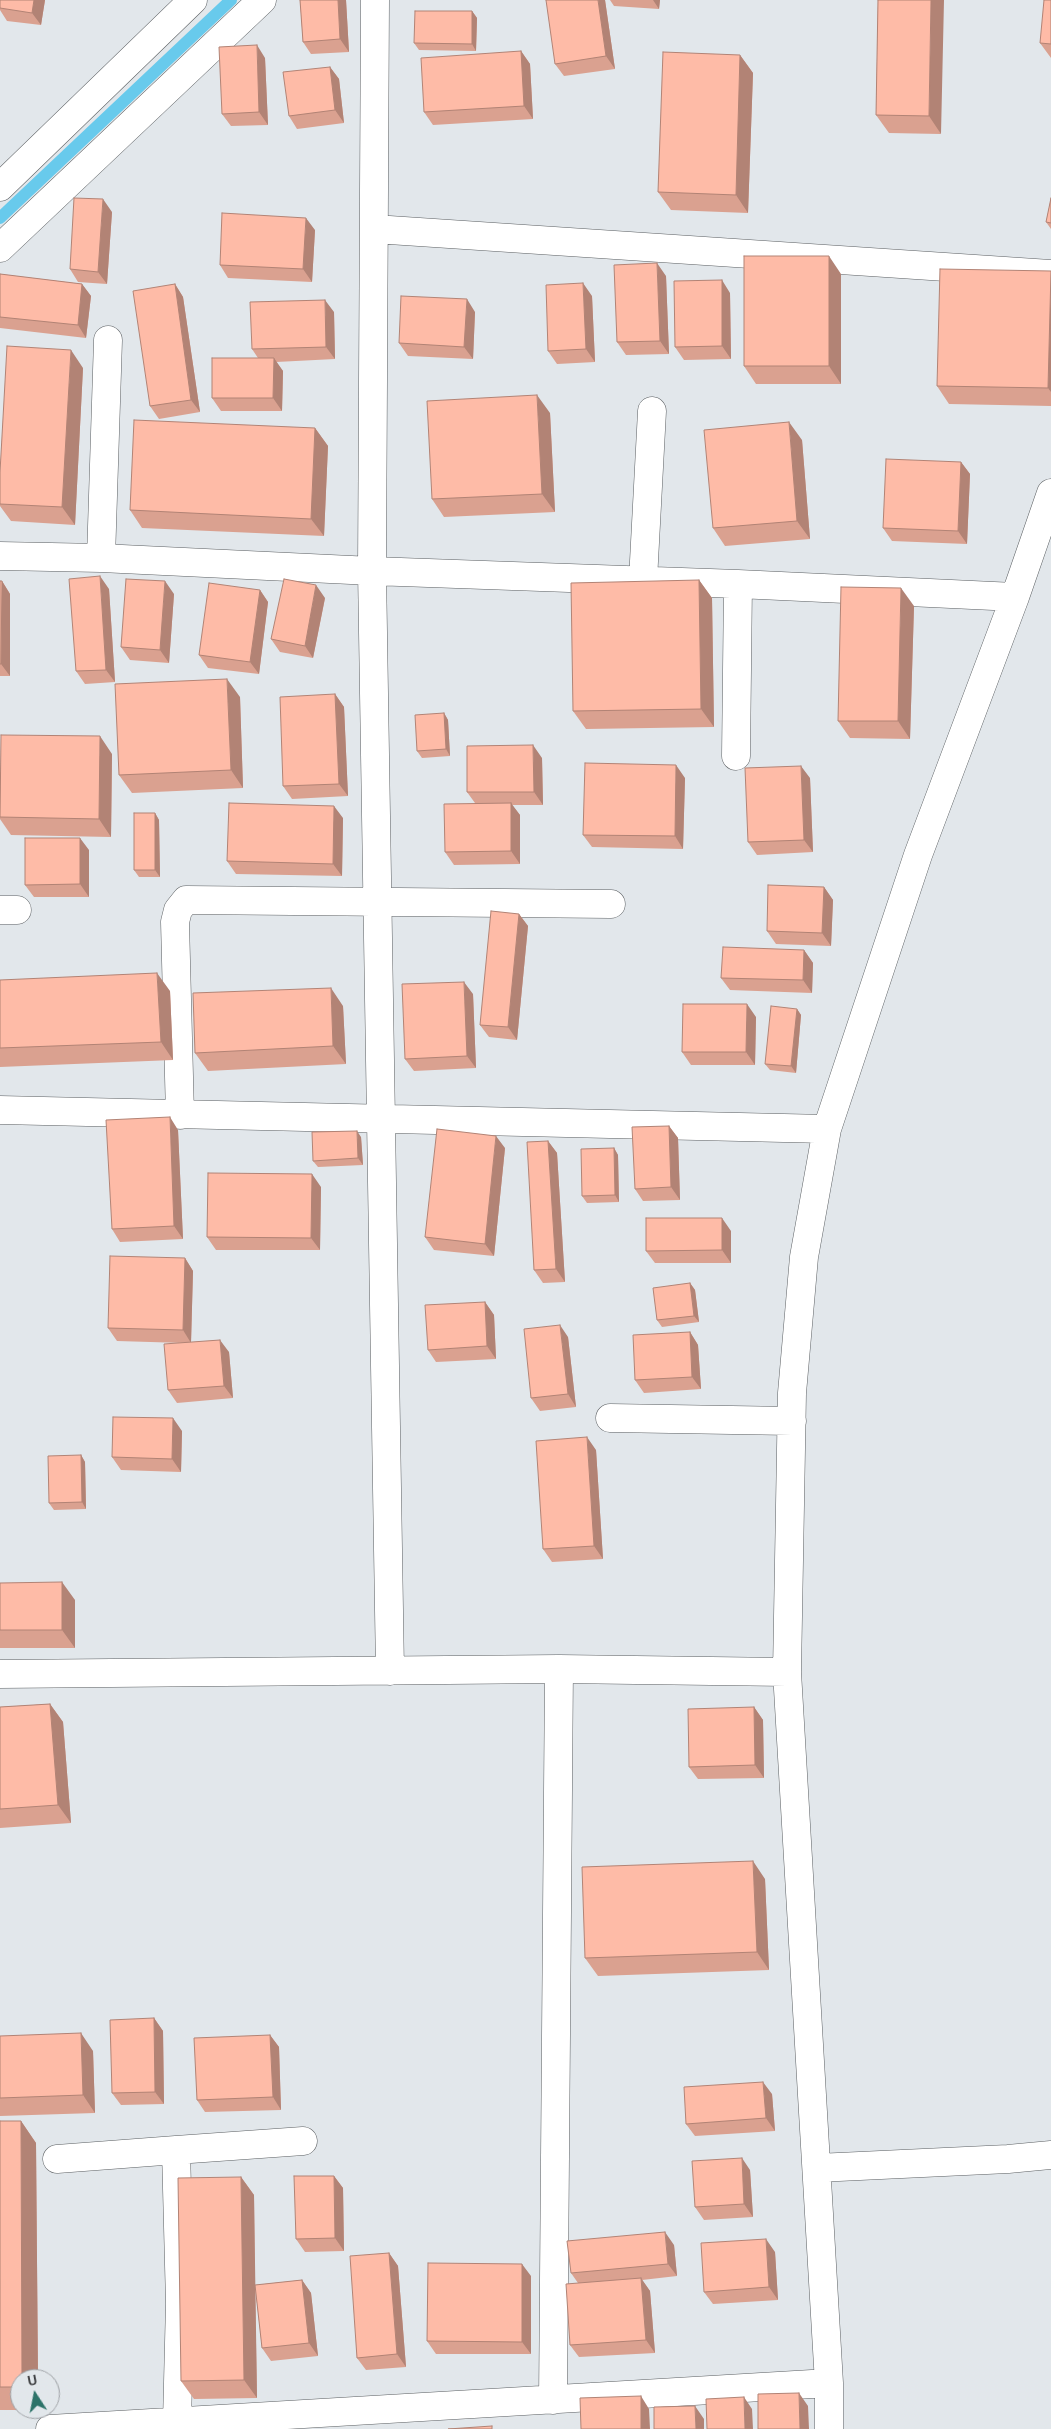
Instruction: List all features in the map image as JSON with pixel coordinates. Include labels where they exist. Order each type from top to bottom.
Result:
[{"type":"street","points":[[0,187],[193,0]]},
{"type":"street","points":[[0,248],[262,0]]},
{"type":"street","points":[[375,0],[372,571],[379,1119],[390,1671]]},
{"type":"street","points":[[374,229],[1051,274]]},
{"type":"street","points":[[101,558],[108,340]]},
{"type":"street","points":[[643,580],[652,411]]},
{"type":"street","points":[[829,2429],[830,2383],[787,1672],[792,1393],[804,1256],[827,1129],[918,855],[1015,597],[1051,493]]},
{"type":"street","points":[[0,556],[101,558],[1015,597]]},
{"type":"street","points":[[736,756],[738,584]]},
{"type":"street","points":[[180,1115],[175,922],[178,910],[186,900],[376,904],[611,904]]},
{"type":"street","points":[[0,1110],[827,1129]]},
{"type":"street","points":[[610,1418],[792,1421]]},
{"type":"street","points":[[553,2400],[559,1669]]},
{"type":"street","points":[[0,1674],[559,1669],[787,1672]]},
{"type":"street","points":[[57,2159],[303,2141]]},
{"type":"street","points":[[176,2150],[180,2303],[177,2422]]},
{"type":"street","points":[[817,2168],[1008,2159],[1051,2155]]},
{"type":"street","points":[[50,2429],[553,2400],[583,2410],[830,2383]]},
{"type":"building","points":[[0,0],[34,0],[32,13],[0,8]]},
{"type":"building","points":[[300,0],[338,0],[340,39],[303,42]]},
{"type":"building","points":[[546,0],[598,0],[606,56],[555,64]]},
{"type":"building","points":[[878,0],[931,0],[929,116],[876,115]]},
{"type":"building","points":[[1044,0],[1051,0],[1051,44],[1040,43]]},
{"type":"building","points":[[415,11],[472,11],[472,44],[414,43]]},
{"type":"building","points":[[257,45],[259,112],[222,114],[219,47]]},
{"type":"building","points":[[521,51],[524,106],[424,112],[421,58]]},
{"type":"building","points":[[663,52],[740,55],[736,195],[658,192]]},
{"type":"building","points":[[330,67],[335,110],[289,116],[283,72]]},
{"type":"building","points":[[74,198],[103,199],[98,272],[70,269]]},
{"type":"building","points":[[1051,198],[1051,223],[1046,222]]},
{"type":"building","points":[[222,213],[306,218],[303,269],[220,265]]},
{"type":"building","points":[[744,256],[829,256],[829,366],[744,366]]},
{"type":"building","points":[[657,263],[660,341],[617,342],[614,265]]},
{"type":"building","points":[[940,269],[1051,271],[1048,388],[937,386]]},
{"type":"building","points":[[0,274],[82,284],[78,325],[0,317]]},
{"type":"building","points":[[722,280],[722,346],[675,347],[674,281]]},
{"type":"building","points":[[583,283],[586,349],[548,351],[546,285]]},
{"type":"building","points":[[175,284],[191,400],[150,406],[133,291]]},
{"type":"building","points":[[401,296],[467,299],[464,347],[399,343]]},
{"type":"building","points":[[325,300],[326,347],[252,349],[250,302]]},
{"type":"building","points":[[7,346],[71,350],[62,507],[0,504]]},
{"type":"building","points":[[212,358],[274,358],[273,398],[212,398]]},
{"type":"building","points":[[537,395],[542,494],[432,499],[427,401]]},
{"type":"building","points":[[134,420],[315,428],[311,519],[130,510]]},
{"type":"building","points":[[789,422],[797,521],[713,528],[704,430]]},
{"type":"building","points":[[886,459],[961,462],[958,531],[883,528]]},
{"type":"building","points":[[100,576],[106,670],[76,671],[69,579]]},
{"type":"building","points":[[126,579],[165,581],[160,650],[121,647]]},
{"type":"building","points":[[284,579],[316,585],[305,646],[271,639]]},
{"type":"building","points":[[699,580],[701,709],[573,711],[571,583]]},
{"type":"building","points":[[0,581],[2,581],[1,664],[0,664]]},
{"type":"building","points":[[209,583],[260,590],[250,662],[199,655]]},
{"type":"building","points":[[841,587],[901,588],[898,721],[838,721]]},
{"type":"building","points":[[227,679],[231,770],[119,775],[115,684]]},
{"type":"building","points":[[335,694],[339,784],[283,786],[280,697]]},
{"type":"building","points":[[444,713],[446,749],[417,751],[415,715]]},
{"type":"building","points":[[1,735],[100,736],[99,819],[0,817]]},
{"type":"building","points":[[533,745],[534,792],[467,792],[467,746]]},
{"type":"building","points":[[585,763],[676,765],[675,836],[583,835]]},
{"type":"building","points":[[801,766],[804,840],[748,842],[745,768]]},
{"type":"building","points":[[229,803],[334,806],[333,864],[227,861]]},
{"type":"building","points":[[511,803],[511,851],[445,852],[444,804]]},
{"type":"building","points":[[134,813],[155,813],[155,870],[134,870]]},
{"type":"building","points":[[25,838],[80,838],[80,884],[25,885]]},
{"type":"building","points":[[768,885],[824,887],[822,933],[767,931]]},
{"type":"building","points":[[491,911],[519,914],[508,1027],[480,1025]]},
{"type":"building","points":[[723,947],[804,950],[803,980],[721,978]]},
{"type":"building","points":[[157,973],[161,1042],[0,1048],[0,980]]},
{"type":"building","points":[[464,982],[467,1056],[405,1059],[402,984]]},
{"type":"building","points":[[331,988],[333,1046],[195,1053],[193,993]]},
{"type":"building","points":[[683,1004],[747,1004],[746,1052],[682,1052]]},
{"type":"building","points":[[771,1006],[797,1009],[791,1066],[765,1064]]},
{"type":"building","points":[[170,1117],[174,1226],[112,1229],[106,1120]]},
{"type":"building","points":[[669,1126],[671,1187],[635,1189],[632,1127]]},
{"type":"building","points":[[437,1129],[496,1136],[485,1244],[425,1237]]},
{"type":"building","points":[[357,1131],[358,1158],[313,1161],[312,1132]]},
{"type":"building","points":[[548,1141],[556,1269],[534,1270],[527,1142]]},
{"type":"building","points":[[614,1148],[615,1195],[582,1196],[581,1149]]},
{"type":"building","points":[[208,1173],[312,1174],[311,1238],[207,1237]]},
{"type":"building","points":[[646,1218],[722,1218],[722,1250],[646,1251]]},
{"type":"building","points":[[110,1256],[185,1258],[183,1330],[108,1328]]},
{"type":"building","points":[[690,1283],[694,1316],[657,1320],[653,1288]]},
{"type":"building","points":[[485,1302],[487,1346],[428,1350],[425,1305]]},
{"type":"building","points":[[560,1325],[568,1394],[531,1398],[524,1329]]},
{"type":"building","points":[[690,1332],[692,1377],[635,1380],[633,1335]]},
{"type":"building","points":[[220,1340],[224,1386],[168,1390],[164,1344]]},
{"type":"building","points":[[113,1417],[173,1418],[172,1459],[112,1457]]},
{"type":"building","points":[[587,1437],[594,1546],[543,1549],[536,1441]]},
{"type":"building","points":[[81,1455],[82,1502],[49,1503],[48,1456]]},
{"type":"building","points":[[62,1582],[62,1630],[0,1630],[0,1583]]},
{"type":"building","points":[[50,1704],[58,1805],[0,1809],[0,1707]]},
{"type":"building","points":[[754,1707],[755,1765],[689,1767],[688,1709]]},
{"type":"building","points":[[753,1861],[757,1952],[585,1958],[582,1867]]},
{"type":"building","points":[[154,2018],[155,2092],[112,2093],[110,2020]]},
{"type":"building","points":[[81,2033],[83,2095],[0,2098],[0,2036]]},
{"type":"building","points":[[270,2035],[273,2097],[197,2100],[194,2038]]},
{"type":"building","points":[[763,2082],[766,2118],[686,2124],[684,2087]]},
{"type":"building","points":[[0,2121],[21,2121],[22,2369],[10,2369],[10,2387],[0,2387]]},
{"type":"building","points":[[742,2158],[744,2204],[695,2207],[692,2161]]},
{"type":"building","points":[[294,2176],[334,2176],[335,2238],[296,2239]]},
{"type":"building","points":[[241,2177],[244,2380],[181,2381],[178,2178]]},
{"type":"building","points":[[665,2232],[668,2264],[571,2273],[567,2241]]},
{"type":"building","points":[[766,2239],[769,2287],[704,2292],[701,2243]]},
{"type":"building","points":[[389,2253],[397,2354],[357,2358],[350,2256]]},
{"type":"building","points":[[428,2263],[522,2264],[522,2342],[427,2341]]},
{"type":"building","points":[[641,2278],[646,2340],[570,2345],[566,2284]]},
{"type":"building","points":[[302,2280],[309,2343],[262,2348],[255,2285]]},
{"type":"building","points":[[799,2393],[800,2429],[758,2429],[758,2394]]},
{"type":"building","points":[[641,2396],[641,2429],[581,2429],[580,2398]]},
{"type":"building","points":[[744,2397],[745,2429],[707,2429],[706,2399]]},
{"type":"building","points":[[695,2406],[696,2429],[654,2429],[654,2407]]},
{"type":"building","points":[[492,2426],[492,2429],[448,2429]]},
{"type":"waterway","points":[[0,218],[231,0]]}]
